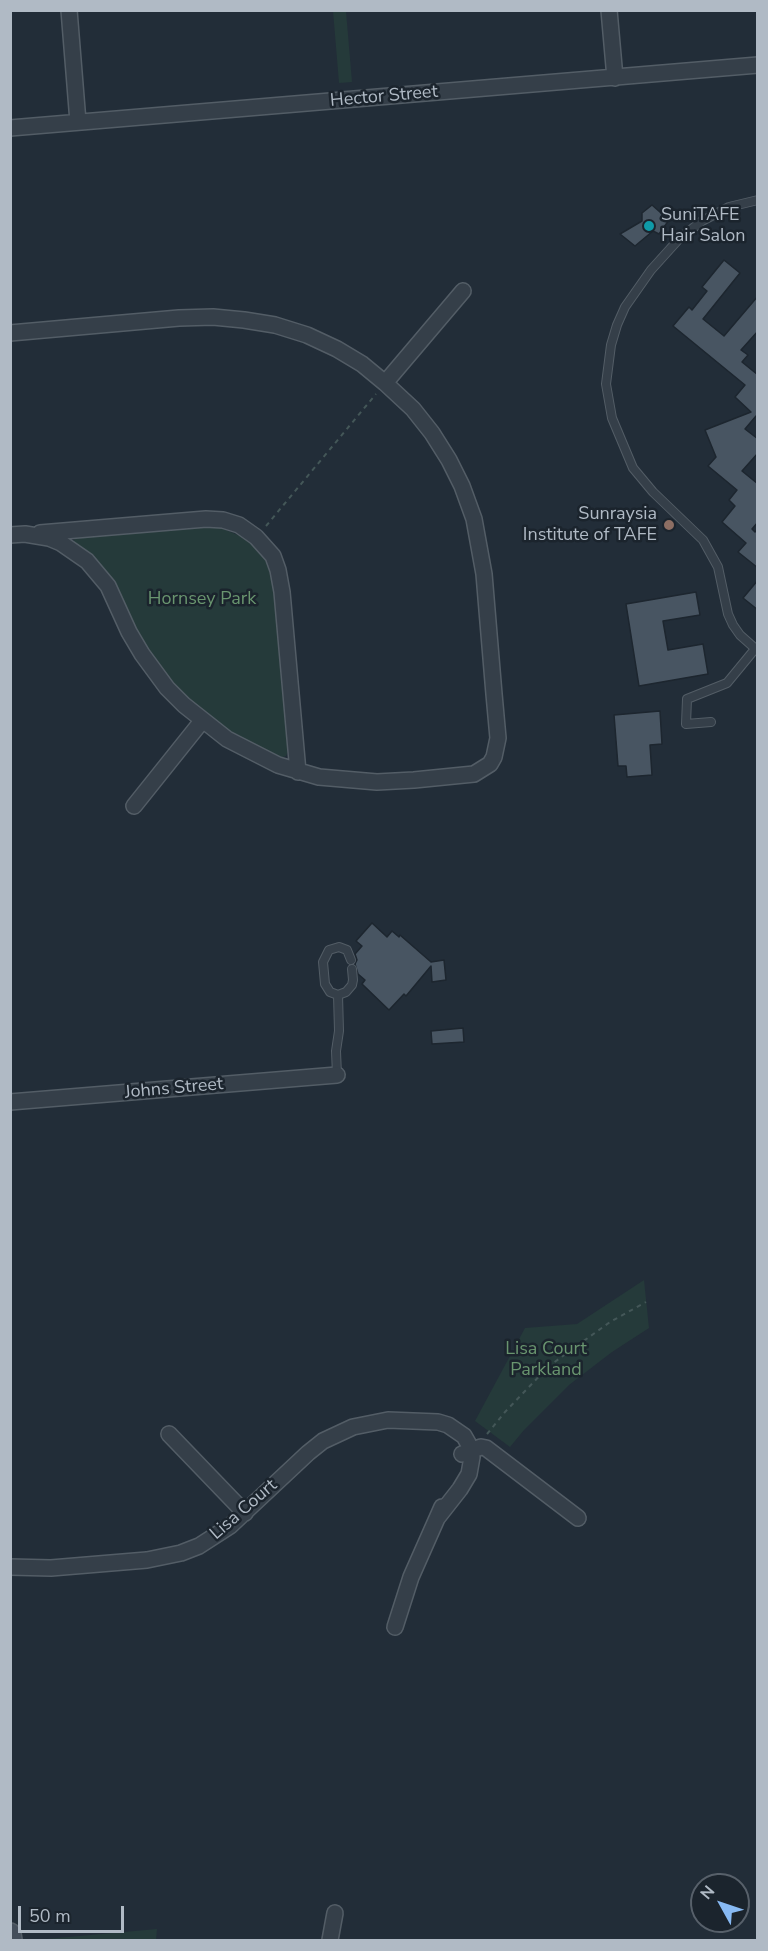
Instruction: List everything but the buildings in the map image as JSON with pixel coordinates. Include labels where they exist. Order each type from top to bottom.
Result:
[{"type":"street","points":[[69,10],[78,122]]},
{"type":"street","points":[[609,10],[615,78]]},
{"type":"street","name":"Hector Street","points":[[10,128],[758,65]]},
{"type":"street","points":[[385,383],[463,291]]},
{"type":"street","points":[[10,333],[179,318],[213,317],[244,320],[275,325],[307,335],[362,364],[385,383],[413,409],[438,442],[462,486],[474,519],[484,574],[498,738],[490,764],[474,774],[463,776],[377,782],[320,777],[298,772],[249,752],[227,739],[184,705],[153,671],[129,632],[108,586],[87,561],[61,543],[18,535]]},
{"type":"street","points":[[18,535],[206,519],[224,520],[239,525],[256,537],[273,556],[282,591],[298,772]]},
{"type":"street","points":[[134,806],[202,720]]},
{"type":"street","name":"Johns Street","points":[[10,1102],[338,1075]]},
{"type":"street","name":"Lisa Court","points":[[10,1567],[51,1568],[147,1560],[182,1553],[216,1537],[245,1513],[308,1453],[339,1433],[370,1422],[388,1420],[422,1422],[453,1439],[468,1454]]},
{"type":"street","points":[[169,1434],[245,1513]]},
{"type":"street","points":[[395,1627],[411,1577],[448,1492],[468,1454],[497,1458],[578,1518]]},
{"type":"street","name":"Lisa Court","points":[[10,1577],[51,1568]]},
{"type":"street","points":[[330,1941],[335,1913]]},
{"type":"street","points":[[10,1934],[11,1941]]},
{"type":"lane","points":[[711,722],[686,724],[687,699],[727,683],[756,650],[733,625],[728,614],[718,567],[703,540],[653,492],[633,468],[617,435],[606,384],[611,345],[617,325],[625,307],[651,270],[679,238],[696,225],[729,207],[758,200]]},
{"type":"lane","points":[[351,960],[347,950],[339,946],[329,950],[324,957],[325,984],[330,992],[338,995],[346,992],[353,980],[352,969]]},
{"type":"lane","points":[[338,995],[339,1031],[336,1051],[338,1075]]},
{"type":"path","points":[[256,537],[385,383]]},
{"type":"path","points":[[487,1434],[549,1366],[610,1322],[646,1302]]},
{"type":"green space","points":[[333,11],[346,11],[352,82],[339,83]]},
{"type":"green space","name":"Hornsey Park","points":[[205,526],[221,528],[247,539],[265,558],[270,569],[274,584],[289,749],[286,756],[279,758],[229,733],[180,692],[158,667],[140,638],[110,577],[97,561],[73,542],[76,537]]},
{"type":"green space","name":"Lisa Court Parkland","points":[[644,1280],[649,1328],[612,1352],[569,1385],[510,1447],[475,1421],[525,1328],[577,1324]]},
{"type":"green space","points":[[157,1929],[156,1940],[46,1940],[46,1939]]},
{"type":"place","name":"SuniTAFE Hair Salon","points":[[649,226]]},
{"type":"place","name":"Sunraysia Institute of TAFE","points":[[669,525]]}]
